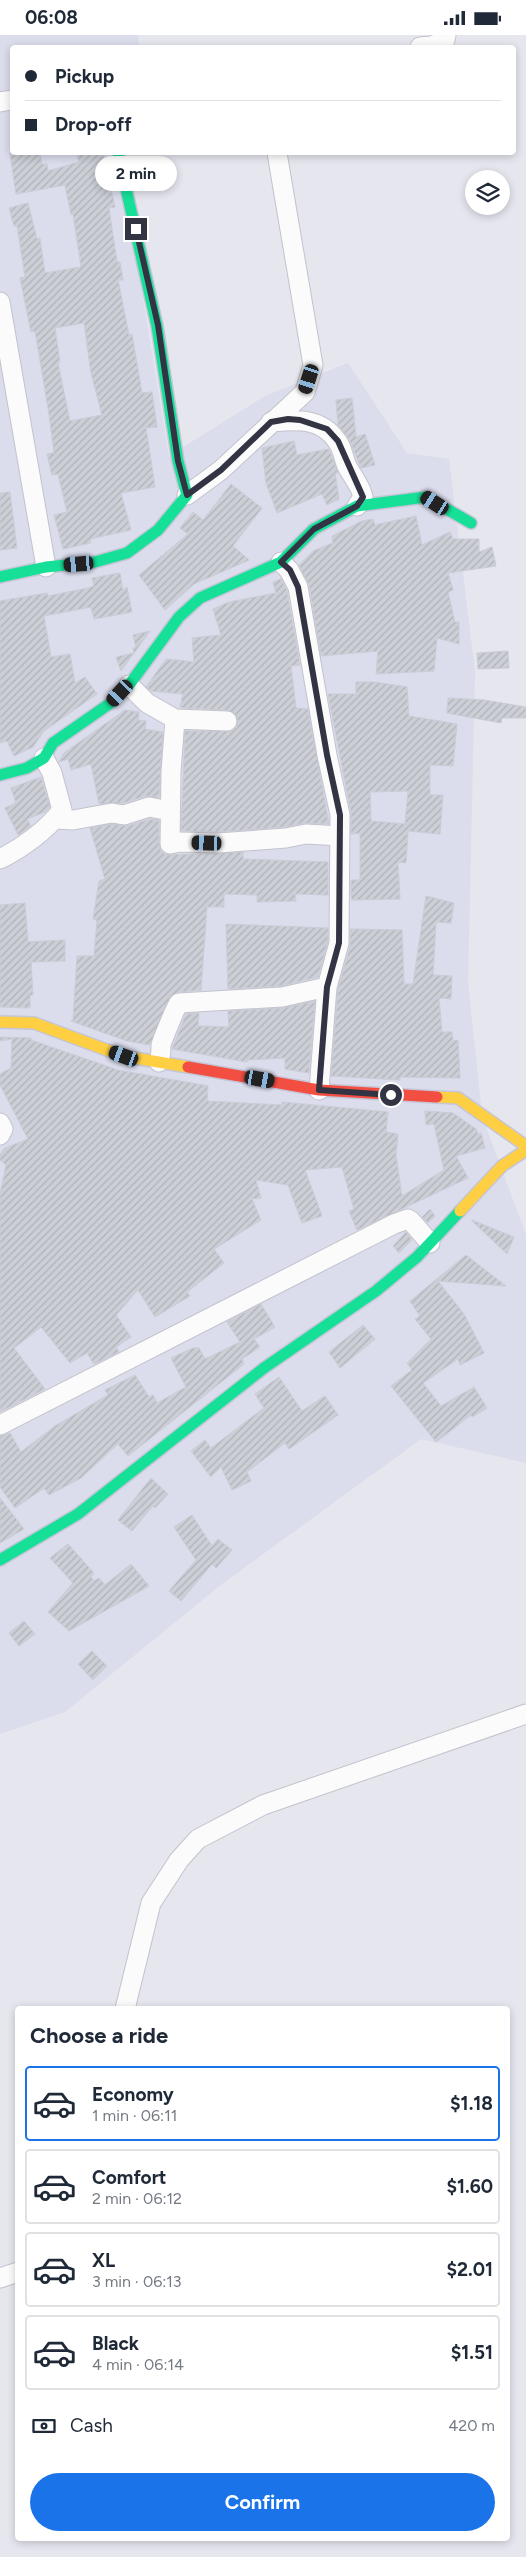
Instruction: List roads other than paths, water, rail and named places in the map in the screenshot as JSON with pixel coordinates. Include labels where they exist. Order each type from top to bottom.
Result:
[{"type":"street","points":[[434,45],[445,40],[446,35]]},
{"type":"street","points":[[118,155],[158,325],[178,461],[187,495]]},
{"type":"street","points":[[0,577],[46,567],[95,562],[128,553],[158,530],[187,495],[221,470],[305,392],[313,365],[277,155]]},
{"type":"street","points":[[0,302],[46,567]]},
{"type":"street","points":[[271,422],[300,420],[327,429],[338,441],[347,465],[362,492],[363,497],[357,506]]},
{"type":"street","points":[[0,775],[26,768],[44,758],[53,743],[112,702],[129,685],[179,617],[200,598],[281,562],[314,529],[357,506],[426,497],[471,523]]},
{"type":"street","points":[[281,562],[290,570],[298,587],[327,755],[340,815],[339,943],[327,987],[319,1090]]},
{"type":"street","points":[[129,685],[147,703],[175,719],[227,721]]},
{"type":"street","points":[[175,719],[170,844],[286,838],[306,834],[340,836]]},
{"type":"street","points":[[0,859],[18,850],[56,819],[62,811],[59,793],[44,758]]},
{"type":"street","points":[[56,819],[73,820],[112,813],[124,815],[149,807],[170,811]]},
{"type":"street","points":[[160,1062],[162,1043],[170,1027],[173,1010],[179,1003],[282,997],[327,987]]},
{"type":"street","points":[[0,1022],[34,1023],[124,1056],[319,1090],[458,1098],[526,1145]]},
{"type":"street","points":[[0,1123],[3,1129],[0,1135]]},
{"type":"street","points":[[0,1560],[78,1513],[264,1368],[376,1291],[430,1243],[502,1166],[526,1150]]},
{"type":"street","points":[[0,1425],[394,1224],[408,1219],[430,1243]]},
{"type":"street","points":[[126,2006],[151,1903],[179,1860],[198,1839],[264,1805],[526,1714]]},
{"type":"street","points":[[0,2278],[15,2273]]}]
